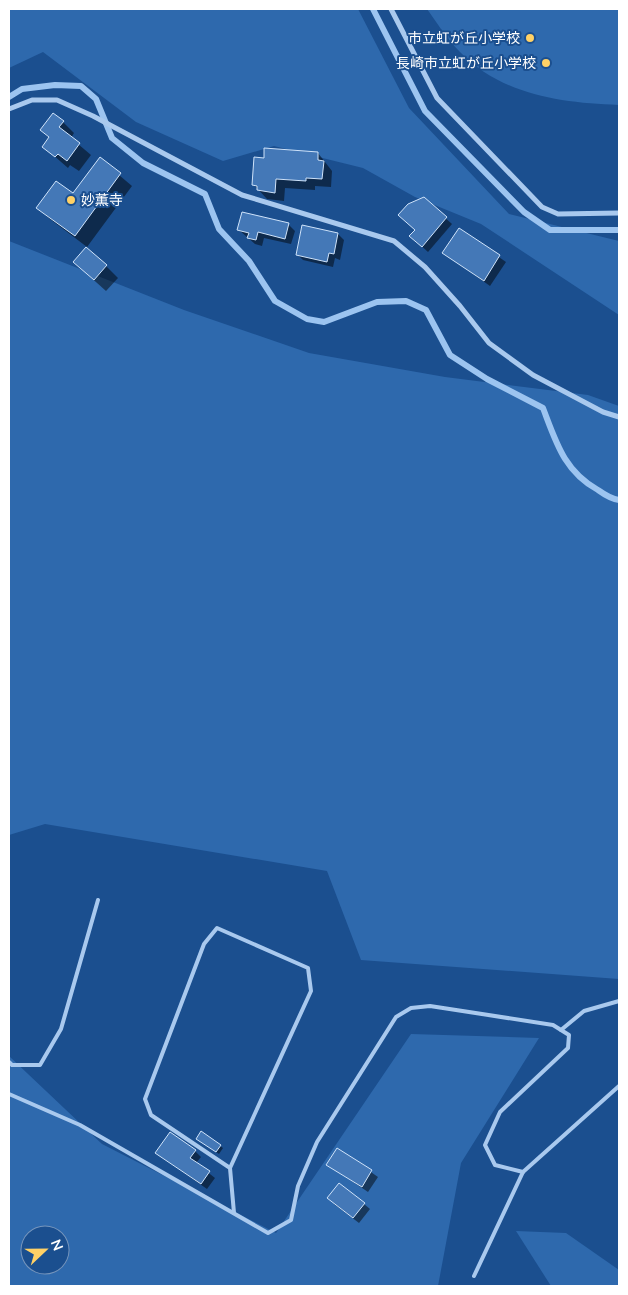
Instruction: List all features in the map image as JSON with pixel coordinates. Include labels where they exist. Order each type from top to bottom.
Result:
[{"type":"street","points":[[391,9],[437,98],[542,207],[558,214],[619,213]]},
{"type":"street","points":[[9,109],[32,100],[57,100],[93,116],[242,195],[394,241],[425,267],[460,306],[489,343],[533,375],[603,412],[619,417]]},
{"type":"lane","points":[[9,1062],[12,1065],[40,1065],[61,1030],[98,900]]},
{"type":"lane","points":[[230,1168],[151,1115],[145,1099],[204,944],[217,928],[308,968],[310,991],[230,1168],[234,1213]]},
{"type":"lane","points":[[561,1030],[584,1010],[619,1001]]},
{"type":"lane","points":[[9,1094],[80,1125],[268,1233],[291,1220],[298,1186],[317,1142],[396,1017],[411,1008],[430,1006],[553,1024],[569,1035],[568,1048],[500,1112],[485,1145],[495,1165],[523,1172]]},
{"type":"lane","points":[[474,1276],[523,1172],[619,1086]]},
{"type":"shaded area","points":[[9,9],[358,9],[409,108],[509,214],[619,241],[619,315],[481,224],[415,197],[363,168],[274,146],[223,161],[136,122],[43,52],[9,68]]},
{"type":"shaded area","name":"長崎市立虹が丘小学校","points":[[427,9],[619,9],[619,105],[554,99],[513,87],[494,78],[477,67],[460,52]]},
{"type":"shaded area","points":[[9,241],[184,310],[309,353],[445,377],[588,395],[619,406],[619,979],[361,960],[327,871],[45,824],[9,835]]},
{"type":"shaded area","points":[[411,1034],[539,1038],[461,1163],[438,1286],[9,1286],[9,1056],[102,1144],[276,1233]]},
{"type":"shaded area","points":[[516,1231],[566,1233],[619,1270],[619,1286],[551,1286]]},
{"type":"building","points":[[53,113],[64,121],[59,127],[80,143],[67,161],[58,154],[55,157],[42,147],[49,137],[40,130]]},
{"type":"building","points":[[264,148],[318,152],[318,160],[324,161],[322,179],[306,178],[306,181],[276,179],[275,193],[257,190],[257,186],[252,185],[254,157],[264,158]]},
{"type":"building","name":"妙薫寺","points":[[100,157],[121,173],[75,236],[36,208],[56,181],[73,193]]},
{"type":"building","points":[[424,197],[447,217],[422,247],[409,236],[415,230],[398,215],[408,204]]},
{"type":"building","points":[[242,212],[289,223],[285,239],[258,232],[256,240],[247,238],[249,233],[237,230]]},
{"type":"building","points":[[302,225],[338,233],[334,254],[329,253],[327,262],[296,255]]},
{"type":"building","points":[[459,228],[500,255],[484,281],[442,253]]},
{"type":"building","points":[[86,247],[107,265],[94,280],[73,262]]},
{"type":"building","points":[[201,1131],[221,1145],[216,1152],[196,1139]]},
{"type":"building","points":[[170,1132],[196,1150],[190,1158],[210,1171],[201,1184],[155,1153]]},
{"type":"building","points":[[337,1148],[372,1170],[362,1187],[326,1165]]},
{"type":"building","points":[[339,1183],[365,1203],[353,1218],[327,1198]]},
{"type":"waterway","points":[[373,9],[425,111],[524,212],[550,230],[619,230]]},
{"type":"waterway","points":[[9,97],[22,89],[55,85],[81,86],[96,99],[112,138],[143,163],[205,194],[219,229],[249,261],[275,301],[307,319],[324,322],[377,302],[406,301],[426,310],[450,355],[487,379],[543,408],[557,444],[569,465],[586,482],[613,499],[619,500]]},
{"type":"place","name":"市立虹が丘小学校","points":[[530,38]]},
{"type":"place","name":"長崎市立虹が丘小学校","points":[[546,63]]},
{"type":"place","name":"妙薫寺","points":[[71,200]]}]
